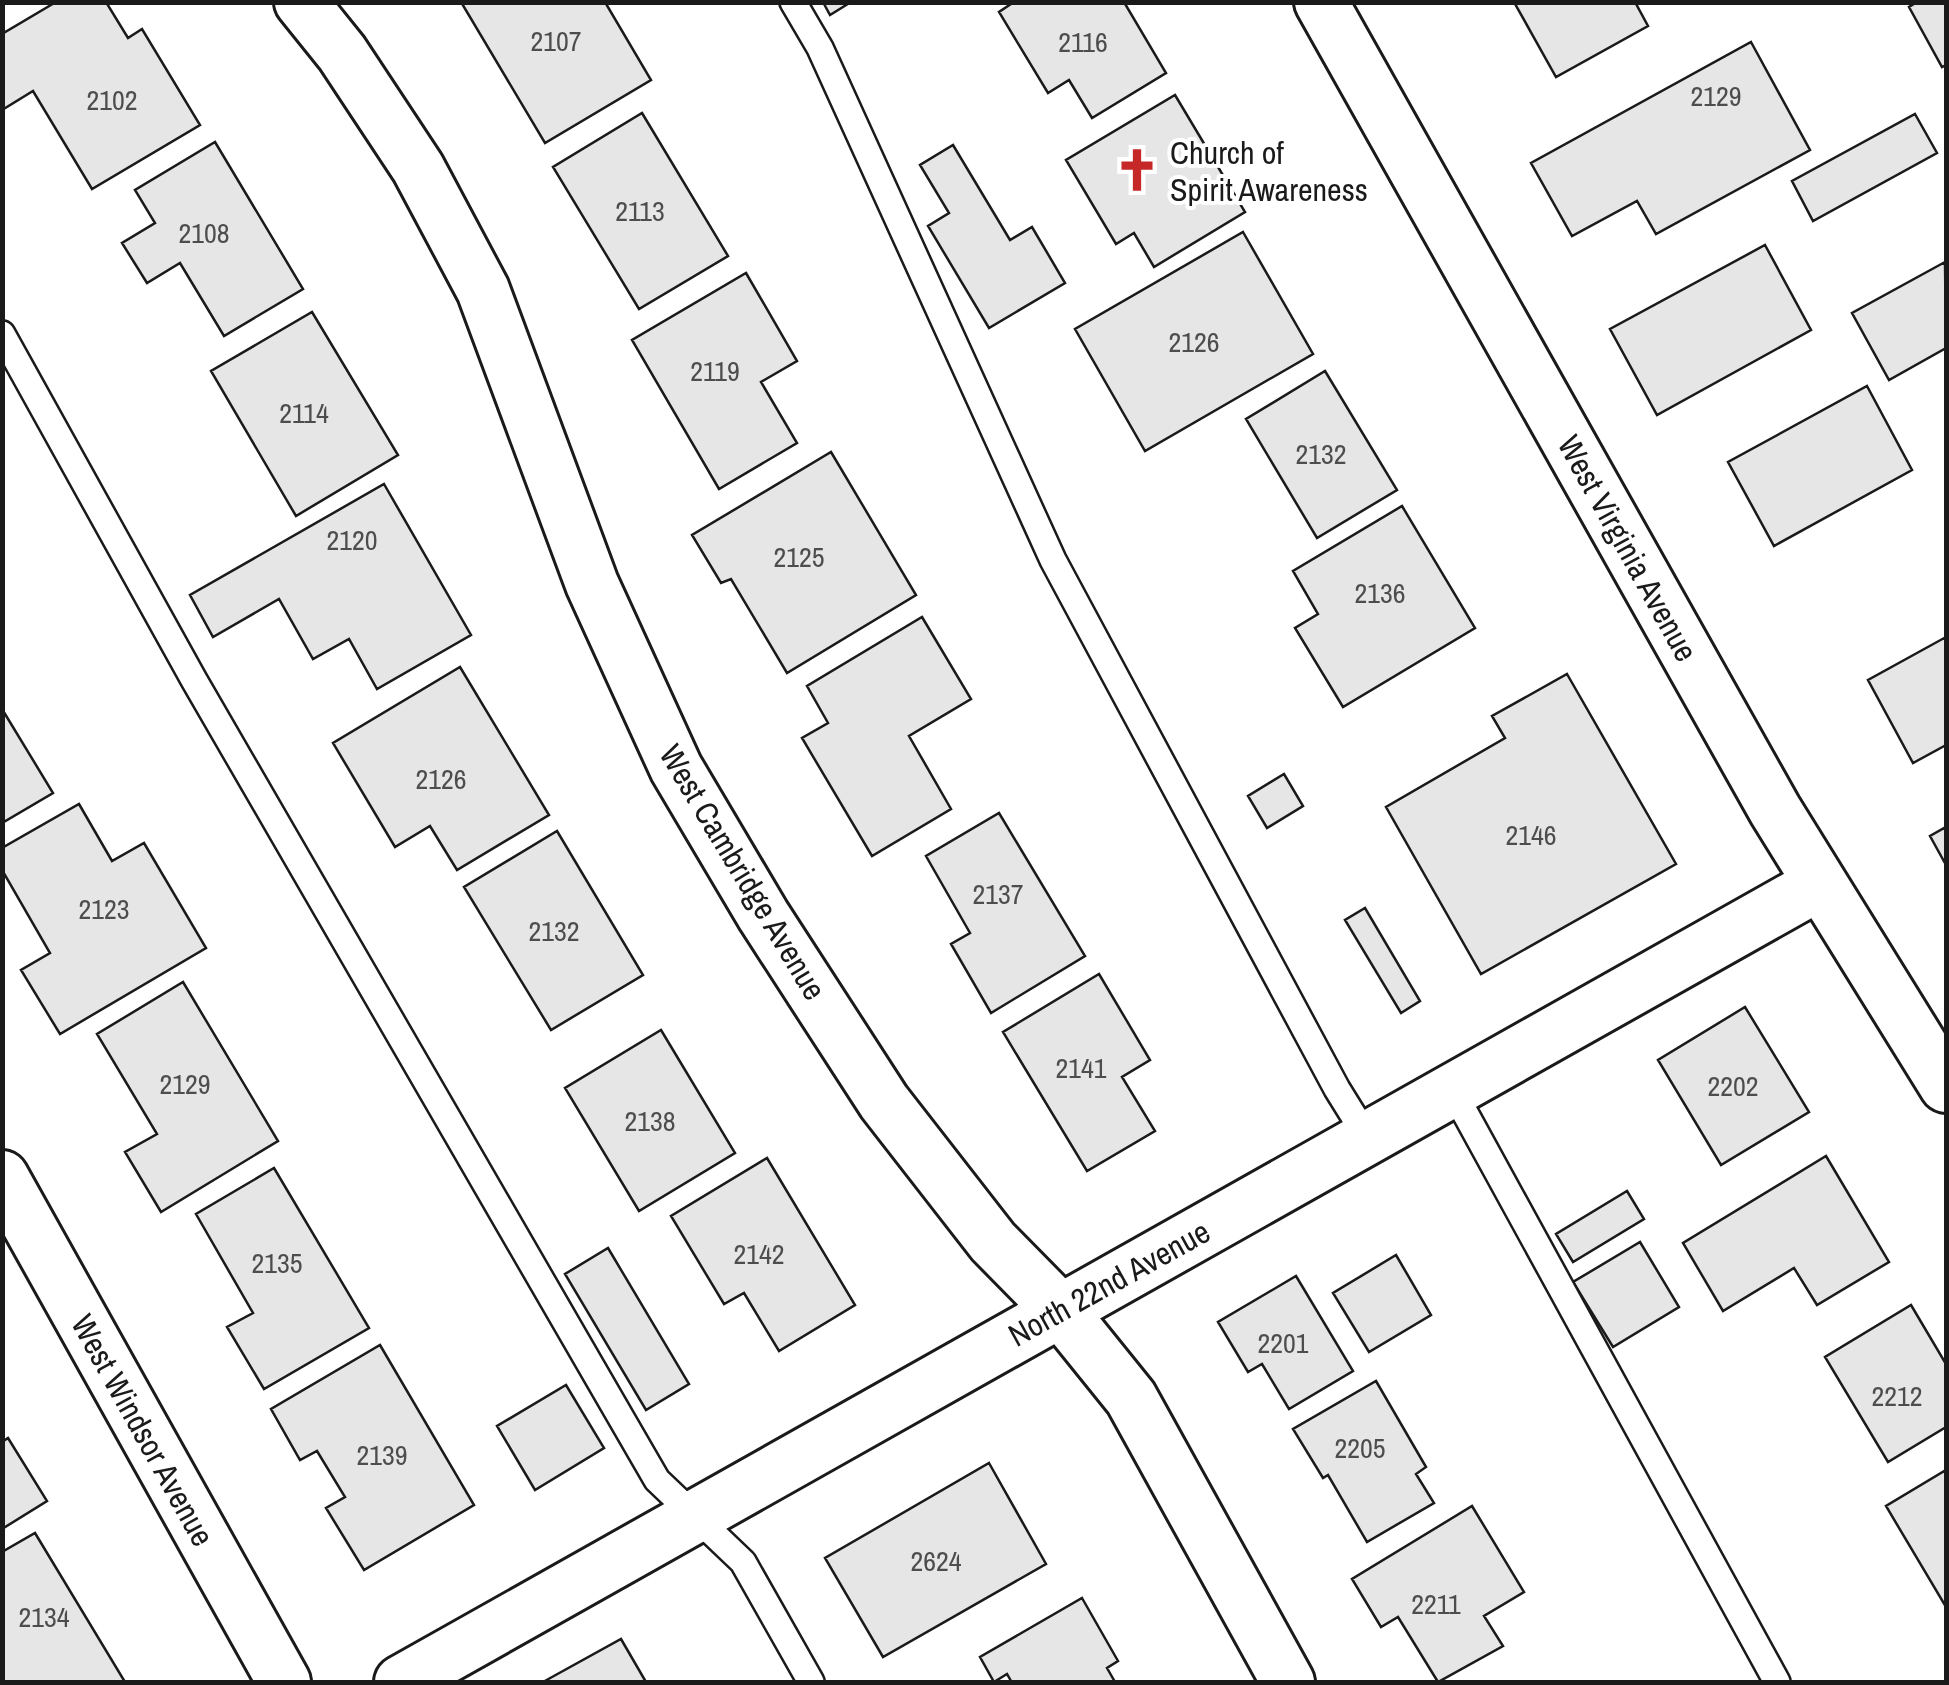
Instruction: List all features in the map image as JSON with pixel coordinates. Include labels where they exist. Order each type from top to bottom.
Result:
[{"type":"street","name":"West Cambridge Avenue","points":[[301,2],[342,53],[418,168],[483,290],[592,584],[676,768],[763,915],[884,1102],[993,1242],[1060,1310],[1131,1398],[1288,1682]]},
{"type":"street","name":"West Virginia Avenue","points":[[1322,2],[1819,884],[1946,1086]]},
{"type":"street","name":"North 22nd Avenue","points":[[400,1682],[1819,884]]},
{"type":"street","name":"West Windsor Avenue","points":[[2,1176],[284,1682]]},
{"type":"lane","points":[[793,2],[820,48],[1053,560],[1328,1072],[1368,1139]]},
{"type":"lane","points":[[2,334],[194,680],[657,1480],[743,1562],[811,1682]]},
{"type":"lane","points":[[1454,1092],[1776,1682]]},
{"type":"building","points":[[56,2],[106,2],[128,38],[142,29],[200,125],[92,189],[33,91],[2,110],[2,34]]},
{"type":"building","points":[[461,2],[605,2],[651,80],[545,143]]},
{"type":"building","points":[[823,2],[851,2],[830,15]]},
{"type":"building","points":[[1014,2],[1124,2],[1166,73],[1092,118],[1069,80],[1048,93],[999,12]]},
{"type":"building","points":[[1514,2],[1635,2],[1648,26],[1556,77]]},
{"type":"building","points":[[1917,2],[1946,2],[1946,65],[1942,67],[1909,7]]},
{"type":"building","points":[[1751,42],[1810,150],[1656,234],[1637,201],[1572,236],[1531,163]]},
{"type":"building","points":[[1175,95],[1245,212],[1154,267],[1134,233],[1116,244],[1066,160]]},
{"type":"building","points":[[642,113],[728,256],[639,309],[553,167]]},
{"type":"building","points":[[1915,114],[1937,153],[1813,221],[1792,181]]},
{"type":"building","points":[[215,142],[303,289],[224,336],[180,263],[147,283],[122,243],[155,223],[135,190]]},
{"type":"building","points":[[953,145],[1010,240],[1032,227],[1065,283],[989,328],[928,226],[949,213],[920,165]]},
{"type":"building","points":[[1243,232],[1313,354],[1145,451],[1075,329]]},
{"type":"building","points":[[1765,245],[1811,330],[1657,415],[1610,329]]},
{"type":"building","points":[[1945,262],[1946,348],[1889,380],[1852,313]]},
{"type":"building","points":[[746,273],[797,361],[761,382],[797,443],[719,489],[632,340]]},
{"type":"building","points":[[312,312],[398,455],[296,516],[211,371]]},
{"type":"building","points":[[1325,371],[1397,490],[1317,538],[1246,419]]},
{"type":"building","points":[[1867,386],[1912,470],[1774,546],[1728,462]]},
{"type":"building","points":[[831,452],[916,595],[787,673],[731,579],[721,583],[692,535]]},
{"type":"building","points":[[384,484],[471,635],[377,689],[349,639],[313,659],[279,599],[213,637],[190,595]]},
{"type":"building","points":[[1402,506],[1475,628],[1343,707],[1295,628],[1318,614],[1293,571]]},
{"type":"building","points":[[922,617],[971,699],[909,736],[951,809],[872,856],[802,738],[828,723],[807,686]]},
{"type":"building","points":[[1946,637],[1946,745],[1913,763],[1868,680]]},
{"type":"building","points":[[460,667],[549,815],[457,870],[430,826],[395,847],[333,743]]},
{"type":"building","points":[[1567,674],[1676,864],[1481,974],[1386,807],[1505,738],[1492,716]]},
{"type":"building","points":[[2,709],[53,793],[2,823]]},
{"type":"building","points":[[1284,774],[1303,806],[1267,828],[1248,796]]},
{"type":"building","points":[[79,804],[112,861],[144,843],[206,948],[60,1034],[21,970],[50,953],[2,870],[2,848]]},
{"type":"building","points":[[999,813],[1085,956],[991,1013],[951,944],[970,933],[926,856]]},
{"type":"building","points":[[1946,827],[1946,865],[1930,836]]},
{"type":"building","points":[[557,831],[643,975],[551,1030],[464,887]]},
{"type":"building","points":[[1365,908],[1420,1001],[1401,1013],[1345,920]]},
{"type":"building","points":[[1099,974],[1150,1060],[1122,1077],[1155,1131],[1087,1171],[1003,1032]]},
{"type":"building","points":[[183,982],[278,1141],[161,1212],[125,1152],[157,1134],[97,1034]]},
{"type":"building","points":[[1745,1007],[1809,1112],[1721,1165],[1658,1060]]},
{"type":"building","points":[[661,1030],[735,1153],[639,1211],[565,1088]]},
{"type":"building","points":[[1826,1156],[1889,1262],[1817,1305],[1794,1268],[1723,1311],[1683,1243]]},
{"type":"building","points":[[767,1158],[855,1305],[779,1351],[744,1293],[724,1304],[671,1216]]},
{"type":"building","points":[[274,1168],[369,1328],[264,1389],[227,1327],[253,1313],[196,1214]]},
{"type":"building","points":[[1627,1191],[1644,1219],[1573,1262],[1556,1234]]},
{"type":"building","points":[[1640,1242],[1679,1307],[1613,1347],[1573,1282]]},
{"type":"building","points":[[608,1248],[689,1384],[646,1410],[565,1274]]},
{"type":"building","points":[[1396,1255],[1431,1315],[1369,1352],[1333,1293]]},
{"type":"building","points":[[1296,1276],[1353,1371],[1289,1409],[1262,1364],[1248,1372],[1218,1322]]},
{"type":"building","points":[[1911,1305],[1946,1364],[1946,1427],[1888,1462],[1825,1357]]},
{"type":"building","points":[[380,1345],[474,1505],[364,1570],[326,1508],[345,1497],[317,1451],[300,1460],[271,1409]]},
{"type":"building","points":[[1376,1381],[1426,1467],[1416,1474],[1434,1503],[1367,1542],[1328,1475],[1323,1478],[1293,1429]]},
{"type":"building","points":[[566,1385],[604,1448],[535,1490],[497,1426]]},
{"type":"building","points":[[8,1438],[47,1501],[2,1529],[2,1442]]},
{"type":"building","points":[[989,1463],[1046,1564],[883,1657],[825,1558]]},
{"type":"building","points":[[1946,1470],[1946,1607],[1886,1506]]},
{"type":"building","points":[[1472,1506],[1524,1592],[1484,1616],[1503,1646],[1438,1682],[1398,1617],[1381,1627],[1352,1579]]},
{"type":"building","points":[[35,1533],[125,1682],[2,1682],[2,1552]]},
{"type":"building","points":[[1082,1598],[1118,1661],[1107,1668],[1115,1682],[1008,1682],[1011,1681],[1007,1674],[994,1682],[980,1657]]},
{"type":"building","points":[[621,1639],[646,1682],[543,1682]]},
{"type":"place","name":"Church of Spirit Awareness","points":[[1137,170]]}]
